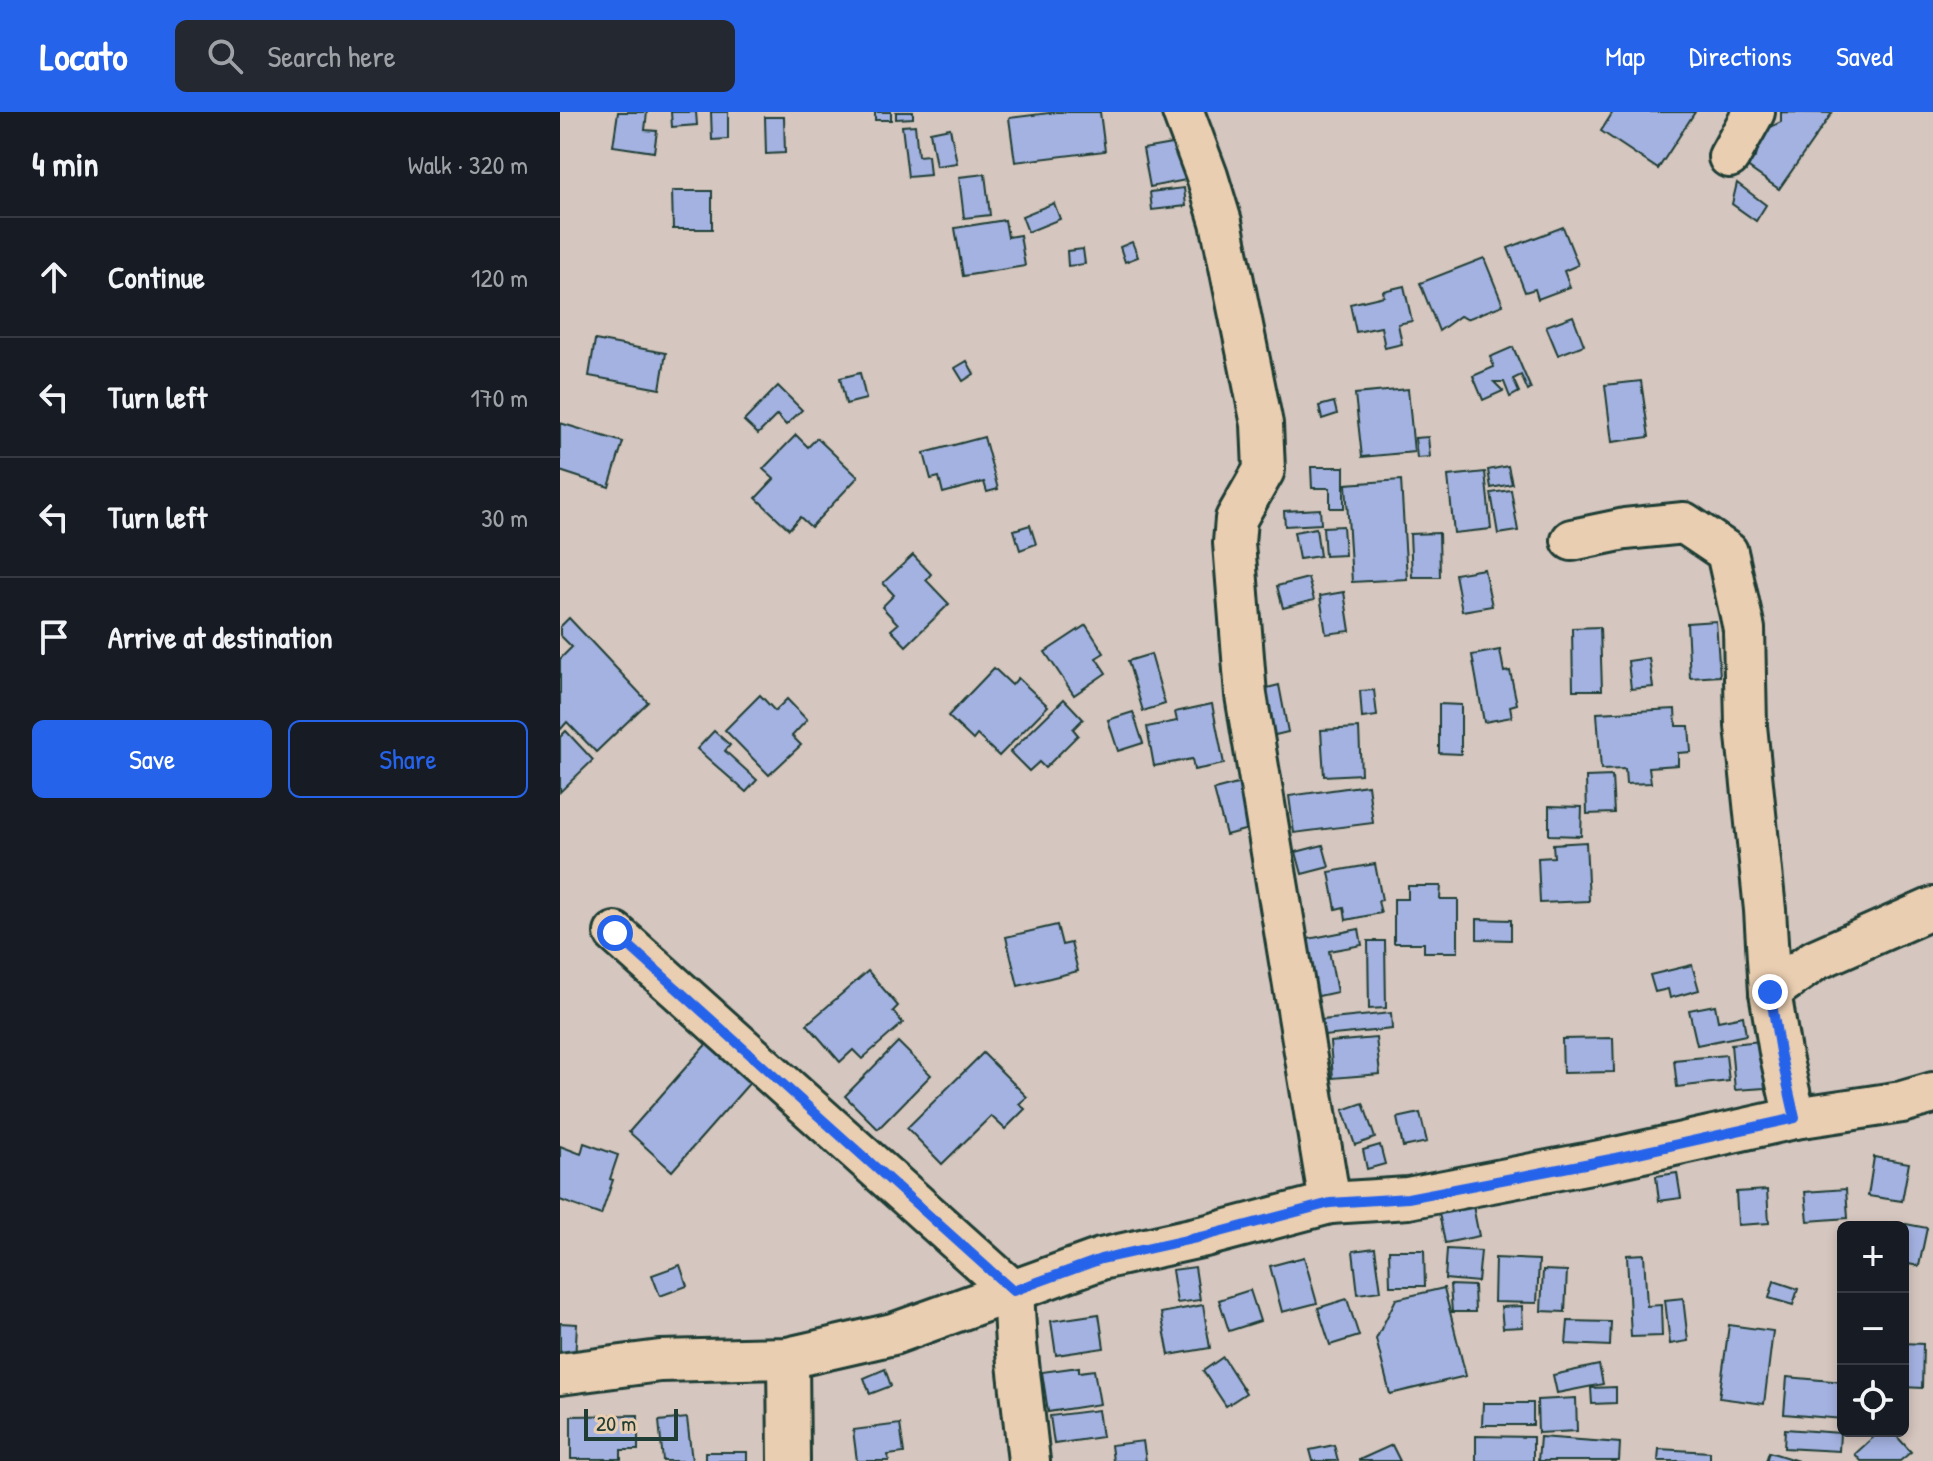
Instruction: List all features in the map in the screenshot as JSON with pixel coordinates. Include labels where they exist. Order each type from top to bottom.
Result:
[{"type":"street","points":[[1183,112],[1221,222],[1262,424],[1264,470],[1236,519],[1234,543],[1246,695],[1330,1203]]},
{"type":"street","points":[[1729,157],[1754,112]]},
{"type":"street","points":[[1572,540],[1625,529],[1684,523],[1727,552],[1744,629],[1746,726],[1770,992],[1795,1118]]},
{"type":"street","points":[[1770,992],[1815,960],[1933,908]]},
{"type":"street","points":[[615,933],[1013,1291],[1029,1461]]},
{"type":"street","points":[[560,1374],[660,1361],[788,1358],[893,1334],[1101,1259],[1330,1203],[1408,1198],[1611,1159],[1795,1118],[1902,1102],[1933,1093]]},
{"type":"street","points":[[788,1358],[789,1461]]},
{"type":"building","points":[[618,112],[647,112],[645,130],[657,131],[654,152],[613,146]]},
{"type":"building","points":[[671,112],[696,112],[697,125],[672,127]]},
{"type":"building","points":[[711,112],[728,112],[728,139],[712,140]]},
{"type":"building","points":[[875,112],[891,112],[891,120],[875,120]]},
{"type":"building","points":[[896,112],[913,112],[913,118],[896,119]]},
{"type":"building","points":[[1057,112],[1100,112],[1105,151],[1015,162],[1009,118]]},
{"type":"building","points":[[1613,112],[1695,112],[1658,169],[1601,131]]},
{"type":"building","points":[[1781,112],[1832,113],[1779,189],[1743,164],[1756,157],[1761,132],[1781,122]]},
{"type":"building","points":[[765,117],[784,117],[785,153],[766,154]]},
{"type":"building","points":[[915,125],[918,156],[928,155],[930,175],[908,177],[902,126]]},
{"type":"building","points":[[950,128],[957,163],[936,166],[930,132]]},
{"type":"building","points":[[1183,142],[1191,179],[1150,187],[1143,149]]},
{"type":"building","points":[[985,174],[990,215],[964,218],[959,177]]},
{"type":"building","points":[[1737,183],[1766,205],[1756,221],[1732,204]]},
{"type":"building","points":[[1184,188],[1186,206],[1152,210],[1150,192]]},
{"type":"building","points":[[672,191],[712,191],[712,229],[673,229]]},
{"type":"building","points":[[1054,203],[1060,219],[1028,232],[1022,216]]},
{"type":"building","points":[[1005,220],[1008,237],[1020,235],[1025,266],[963,276],[955,228]]},
{"type":"building","points":[[1563,227],[1578,265],[1564,271],[1570,287],[1538,299],[1535,289],[1525,292],[1508,248]]},
{"type":"building","points":[[1132,242],[1138,257],[1125,262],[1120,247]]},
{"type":"building","points":[[1083,249],[1085,264],[1068,266],[1067,251]]},
{"type":"building","points":[[1484,258],[1503,305],[1467,319],[1460,316],[1439,331],[1420,283]]},
{"type":"building","points":[[1404,286],[1412,321],[1398,324],[1402,344],[1385,348],[1381,327],[1356,332],[1350,304],[1384,296],[1383,291]]},
{"type":"building","points":[[1573,316],[1584,345],[1558,355],[1546,326]]},
{"type":"building","points":[[595,340],[666,353],[660,389],[589,376]]},
{"type":"building","points":[[1513,347],[1531,389],[1528,391],[1521,375],[1513,379],[1519,392],[1510,397],[1504,382],[1494,382],[1503,391],[1483,400],[1473,376],[1494,367],[1490,357]]},
{"type":"building","points":[[967,361],[974,374],[963,381],[955,368]]},
{"type":"building","points":[[860,373],[866,399],[846,404],[840,378]]},
{"type":"building","points":[[1641,381],[1649,437],[1612,442],[1605,385]]},
{"type":"building","points":[[778,386],[802,410],[786,425],[777,415],[758,434],[744,421]]},
{"type":"building","points":[[1408,389],[1414,452],[1362,457],[1355,394]]},
{"type":"building","points":[[1334,402],[1337,414],[1322,419],[1319,406]]},
{"type":"building","points":[[560,423],[623,442],[609,487],[560,471]]},
{"type":"building","points":[[796,435],[808,447],[817,438],[858,477],[811,527],[800,517],[789,529],[756,498],[774,479],[763,469]]},
{"type":"building","points":[[984,437],[998,489],[987,492],[984,482],[943,493],[939,477],[931,479],[924,453]]},
{"type":"building","points":[[1428,437],[1430,457],[1417,458],[1415,438]]},
{"type":"building","points":[[1508,466],[1512,484],[1491,488],[1488,470]]},
{"type":"building","points":[[1311,467],[1344,467],[1344,508],[1330,508],[1330,488],[1312,488]]},
{"type":"building","points":[[1485,472],[1491,529],[1454,533],[1448,476]]},
{"type":"building","points":[[1401,480],[1407,579],[1352,582],[1346,484]]},
{"type":"building","points":[[1511,490],[1518,531],[1498,534],[1491,493]]},
{"type":"building","points":[[1320,509],[1321,524],[1285,526],[1284,511]]},
{"type":"building","points":[[1030,525],[1036,544],[1020,550],[1014,530]]},
{"type":"building","points":[[1343,526],[1345,555],[1325,556],[1323,527]]},
{"type":"building","points":[[1316,528],[1320,556],[1299,559],[1294,532]]},
{"type":"building","points":[[1439,533],[1440,577],[1412,577],[1410,534]]},
{"type":"building","points":[[913,555],[931,574],[926,580],[949,604],[906,646],[891,630],[898,624],[882,607],[894,595],[883,583]]},
{"type":"building","points":[[1484,569],[1492,606],[1462,611],[1455,574]]},
{"type":"building","points":[[1308,578],[1314,600],[1283,608],[1277,586]]},
{"type":"building","points":[[1344,592],[1350,631],[1326,634],[1320,596]]},
{"type":"building","points":[[569,618],[648,702],[596,752],[567,722],[560,730],[560,659],[572,647],[560,635],[560,627]]},
{"type":"building","points":[[1716,621],[1720,676],[1690,678],[1687,623]]},
{"type":"building","points":[[1086,625],[1104,653],[1096,658],[1106,673],[1074,695],[1045,652]]},
{"type":"building","points":[[1600,627],[1602,690],[1573,690],[1572,628]]},
{"type":"building","points":[[1500,650],[1504,672],[1510,671],[1517,704],[1510,706],[1512,717],[1484,722],[1472,655]]},
{"type":"building","points":[[1151,654],[1165,704],[1143,711],[1128,661]]},
{"type":"building","points":[[1649,658],[1653,687],[1631,689],[1628,661]]},
{"type":"building","points":[[994,668],[1012,685],[1018,678],[1048,706],[999,756],[977,735],[973,740],[948,716]]},
{"type":"building","points":[[1279,685],[1288,732],[1271,736],[1263,689]]},
{"type":"building","points":[[1374,690],[1377,716],[1362,718],[1360,691]]},
{"type":"building","points":[[760,695],[775,711],[787,699],[807,720],[792,736],[801,745],[769,775],[725,730]]},
{"type":"building","points":[[1064,699],[1083,719],[1073,729],[1078,735],[1045,768],[1039,762],[1029,771],[1010,752]]},
{"type":"building","points":[[1212,704],[1224,764],[1194,770],[1192,759],[1154,766],[1147,727],[1177,721],[1175,712]]},
{"type":"building","points":[[1439,704],[1461,705],[1461,754],[1439,753]]},
{"type":"building","points":[[1675,709],[1676,726],[1689,726],[1691,752],[1678,753],[1678,765],[1649,767],[1651,783],[1626,784],[1625,769],[1601,770],[1597,713]]},
{"type":"building","points":[[1133,712],[1143,743],[1118,751],[1108,720]]},
{"type":"building","points":[[1359,728],[1361,774],[1324,776],[1321,730]]},
{"type":"building","points":[[566,731],[593,760],[560,792],[560,737]]},
{"type":"building","points":[[714,731],[730,745],[725,751],[757,780],[746,792],[697,749]]},
{"type":"building","points":[[1612,776],[1614,813],[1587,814],[1586,777]]},
{"type":"building","points":[[1249,781],[1259,815],[1245,818],[1248,829],[1226,835],[1214,790]]},
{"type":"building","points":[[1368,785],[1373,823],[1294,833],[1289,796]]},
{"type":"building","points":[[1549,806],[1582,807],[1581,836],[1549,835]]},
{"type":"building","points":[[1586,842],[1589,901],[1540,903],[1538,858],[1554,857],[1553,844]]},
{"type":"building","points":[[1323,845],[1329,867],[1302,874],[1296,852]]},
{"type":"building","points":[[1375,864],[1382,900],[1378,901],[1381,913],[1346,920],[1344,907],[1336,909],[1329,872]]},
{"type":"building","points":[[1408,886],[1441,886],[1440,899],[1458,899],[1458,952],[1424,952],[1424,943],[1394,943],[1394,899],[1408,899]]},
{"type":"building","points":[[1477,919],[1511,920],[1511,940],[1477,939]]},
{"type":"building","points":[[1057,925],[1062,945],[1071,943],[1078,971],[1018,986],[1006,937]]},
{"type":"building","points":[[1359,929],[1362,945],[1329,951],[1337,992],[1314,997],[1303,940]]},
{"type":"building","points":[[1368,941],[1385,941],[1386,1008],[1369,1009]]},
{"type":"building","points":[[1692,965],[1699,990],[1670,998],[1668,989],[1655,992],[1650,975]]},
{"type":"building","points":[[868,971],[898,1006],[893,1011],[903,1023],[862,1059],[853,1050],[840,1062],[807,1024]]},
{"type":"building","points":[[1715,1005],[1718,1021],[1743,1016],[1746,1035],[1697,1045],[1689,1010]]},
{"type":"building","points":[[1391,1013],[1392,1029],[1324,1036],[1322,1020]]},
{"type":"building","points":[[1376,1038],[1380,1074],[1333,1078],[1330,1042]]},
{"type":"building","points":[[1613,1038],[1614,1072],[1563,1073],[1562,1039]]},
{"type":"building","points":[[709,1041],[753,1079],[672,1171],[629,1132]]},
{"type":"building","points":[[1761,1041],[1765,1088],[1735,1090],[1731,1044]]},
{"type":"building","points":[[898,1042],[931,1075],[878,1129],[845,1096]]},
{"type":"building","points":[[983,1053],[1027,1097],[1019,1104],[1025,1109],[1005,1129],[991,1116],[942,1164],[907,1128]]},
{"type":"building","points":[[1726,1055],[1729,1081],[1677,1087],[1674,1060]]},
{"type":"building","points":[[1363,1103],[1375,1138],[1355,1145],[1343,1110]]},
{"type":"building","points":[[1420,1113],[1427,1142],[1403,1147],[1397,1118]]},
{"type":"building","points":[[584,1143],[618,1155],[601,1215],[560,1200],[560,1146],[581,1154]]},
{"type":"building","points":[[1380,1145],[1385,1164],[1367,1169],[1363,1150]]},
{"type":"building","points":[[1874,1157],[1909,1163],[1902,1201],[1868,1196]]},
{"type":"building","points":[[1677,1173],[1681,1198],[1659,1201],[1656,1176]]},
{"type":"building","points":[[1846,1189],[1848,1218],[1808,1221],[1805,1192]]},
{"type":"building","points":[[1767,1190],[1769,1223],[1738,1225],[1736,1192]]},
{"type":"building","points":[[1473,1206],[1479,1236],[1445,1243],[1439,1213]]},
{"type":"building","points":[[1909,1225],[1927,1228],[1919,1266],[1909,1264]]},
{"type":"building","points":[[1375,1248],[1381,1291],[1358,1294],[1353,1251]]},
{"type":"building","points":[[1447,1249],[1481,1251],[1478,1282],[1445,1279]]},
{"type":"building","points":[[1389,1250],[1424,1250],[1425,1286],[1390,1286]]},
{"type":"building","points":[[1644,1254],[1647,1306],[1661,1305],[1662,1336],[1631,1337],[1627,1255]]},
{"type":"building","points":[[1304,1257],[1317,1303],[1282,1312],[1270,1266]]},
{"type":"building","points":[[1495,1258],[1539,1260],[1537,1303],[1494,1302]]},
{"type":"building","points":[[680,1265],[687,1286],[660,1296],[652,1275]]},
{"type":"building","points":[[1195,1267],[1200,1300],[1177,1303],[1172,1270]]},
{"type":"building","points":[[1543,1270],[1567,1271],[1565,1312],[1541,1311]]},
{"type":"building","points":[[1774,1281],[1798,1289],[1793,1305],[1769,1298]]},
{"type":"building","points":[[1450,1285],[1474,1286],[1475,1312],[1452,1312]]},
{"type":"building","points":[[1444,1288],[1466,1376],[1390,1394],[1376,1339],[1396,1299]]},
{"type":"building","points":[[1250,1290],[1260,1321],[1229,1331],[1219,1300]]},
{"type":"building","points":[[1683,1298],[1688,1341],[1670,1344],[1665,1300]]},
{"type":"building","points":[[1347,1299],[1359,1336],[1330,1345],[1318,1308]]},
{"type":"building","points":[[1203,1305],[1210,1348],[1169,1355],[1161,1313]]},
{"type":"building","points":[[1522,1306],[1523,1327],[1503,1328],[1501,1307]]},
{"type":"building","points":[[1099,1314],[1104,1348],[1056,1355],[1051,1321]]},
{"type":"building","points":[[1568,1321],[1611,1322],[1610,1346],[1566,1344]]},
{"type":"building","points":[[560,1323],[577,1324],[575,1360],[560,1360]]},
{"type":"building","points":[[1729,1325],[1773,1331],[1764,1404],[1719,1398]]},
{"type":"building","points":[[1909,1343],[1923,1344],[1922,1388],[1909,1387]]},
{"type":"building","points":[[1223,1357],[1246,1393],[1226,1406],[1203,1371]]},
{"type":"building","points":[[1599,1365],[1603,1384],[1557,1393],[1553,1375]]},
{"type":"building","points":[[1079,1367],[1079,1372],[1094,1370],[1100,1404],[1048,1412],[1042,1372]]},
{"type":"building","points":[[885,1369],[891,1386],[870,1394],[864,1378]]},
{"type":"building","points":[[1787,1377],[1837,1381],[1837,1418],[1784,1414]]},
{"type":"building","points":[[1616,1387],[1616,1403],[1592,1404],[1591,1388]]},
{"type":"building","points":[[1576,1398],[1577,1431],[1538,1433],[1537,1400]]},
{"type":"building","points":[[1483,1403],[1533,1403],[1533,1425],[1482,1425]]},
{"type":"building","points":[[1098,1410],[1102,1437],[1054,1444],[1050,1416]]},
{"type":"building","points":[[638,1415],[638,1450],[621,1450],[621,1459],[571,1459],[571,1416]]},
{"type":"building","points":[[687,1418],[692,1461],[663,1461],[659,1421]]},
{"type":"building","points":[[900,1424],[904,1453],[888,1455],[889,1461],[857,1461],[853,1430]]},
{"type":"building","points":[[1785,1429],[1837,1433],[1840,1437],[1839,1451],[1784,1448]]},
{"type":"building","points":[[1476,1436],[1533,1437],[1533,1461],[1476,1461]]},
{"type":"building","points":[[1540,1437],[1620,1443],[1619,1461],[1538,1461]]},
{"type":"building","points":[[1873,1437],[1897,1437],[1911,1452],[1900,1461],[1861,1461],[1855,1454]]},
{"type":"building","points":[[1143,1441],[1146,1461],[1113,1461],[1111,1445]]},
{"type":"building","points":[[1334,1445],[1338,1461],[1313,1461],[1310,1450]]},
{"type":"building","points":[[1392,1445],[1400,1461],[1359,1461],[1359,1460]]},
{"type":"building","points":[[1659,1449],[1710,1452],[1710,1461],[1658,1461]]},
{"type":"building","points":[[705,1452],[747,1452],[747,1461],[705,1461]]},
{"type":"building","points":[[1769,1452],[1798,1461],[1766,1461]]},
{"type":"route","points":[[615,933],[1013,1291],[1101,1259],[1330,1203],[1408,1198],[1611,1159],[1795,1118],[1770,992]]}]
